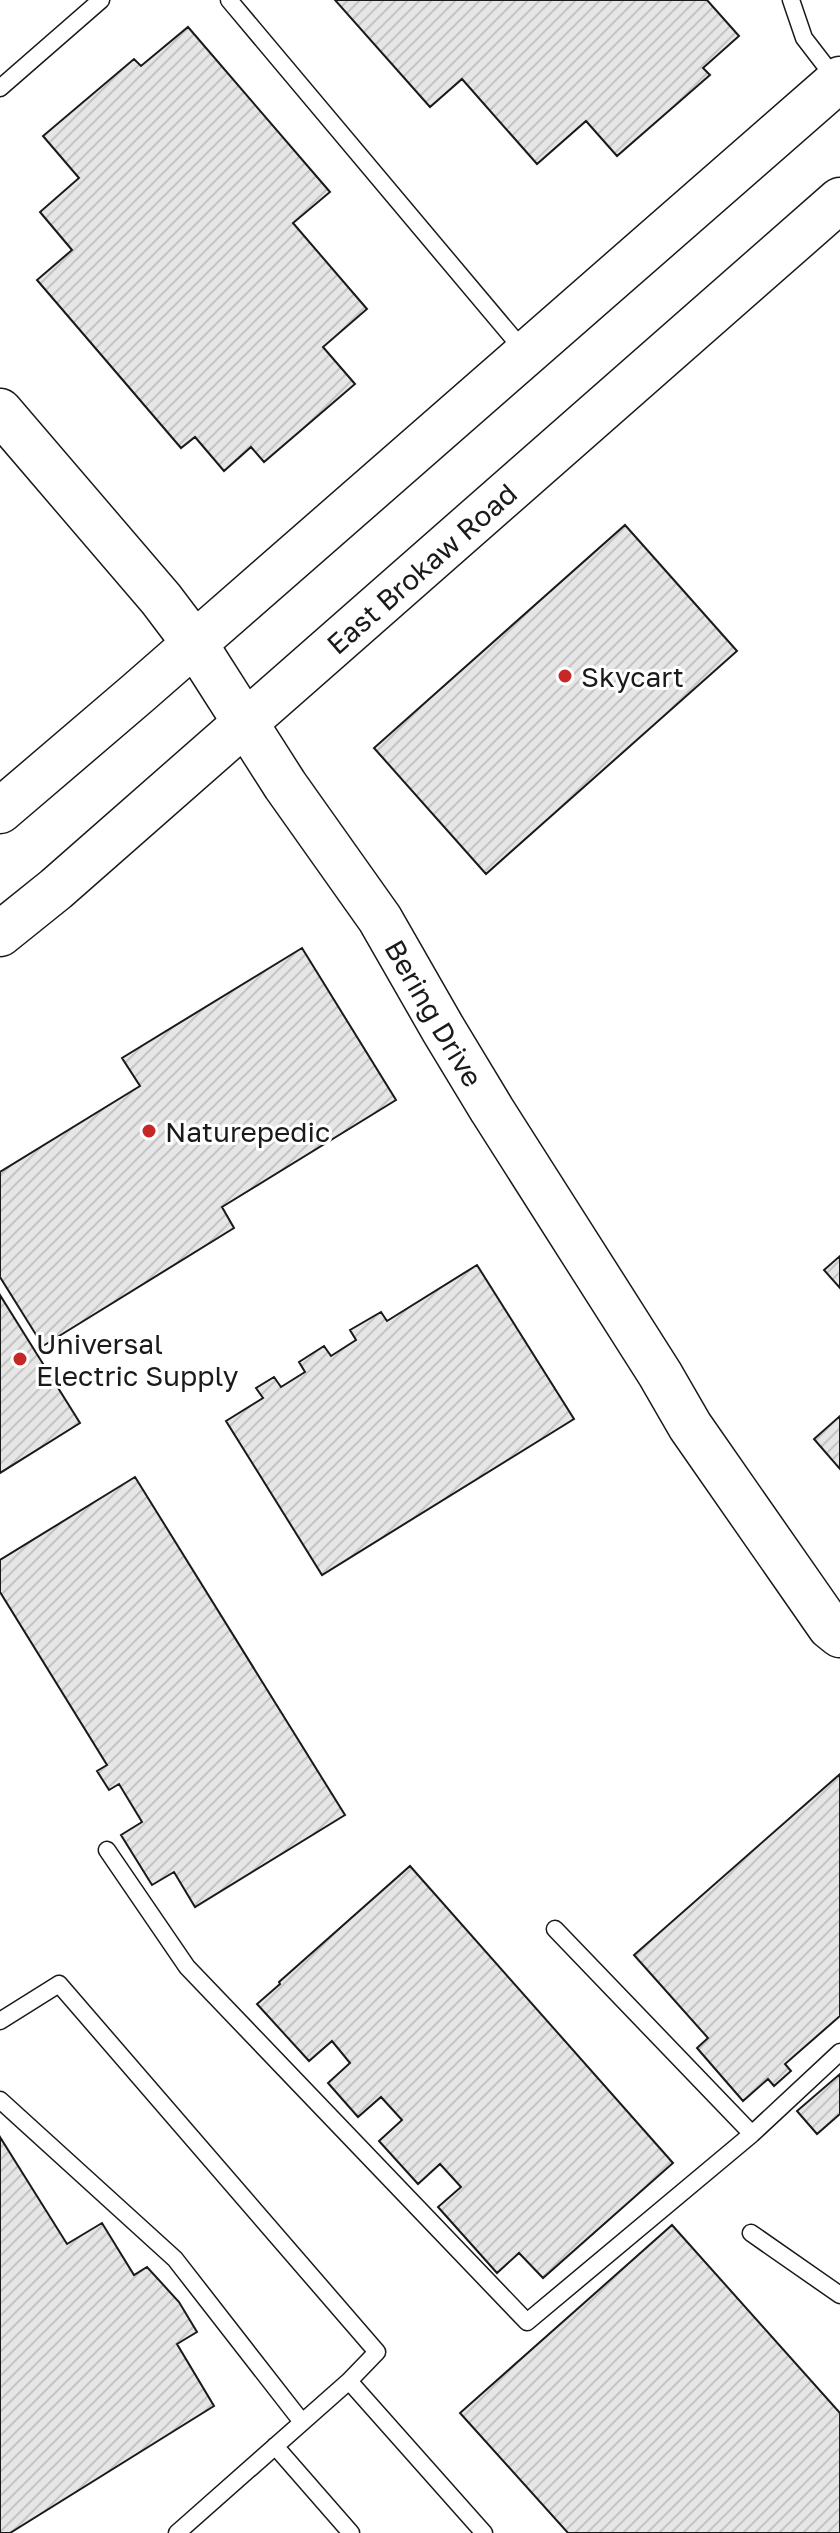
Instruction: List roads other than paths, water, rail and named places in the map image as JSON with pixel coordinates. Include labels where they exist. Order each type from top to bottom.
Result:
[{"type":"main road","points":[[0,811],[838,80]]},
{"type":"main road","name":"East Brokaw Road","points":[[0,934],[56,889],[840,200]]},
{"type":"main road","name":"Bering Drive","points":[[0,411],[161,599],[195,644],[294,798],[380,919],[492,1110],[690,1426],[830,1627],[840,1635]]},
{"type":"lane","points":[[0,88],[101,0]]},
{"type":"lane","points":[[229,0],[526,353]]},
{"type":"lane","points":[[791,0],[804,38],[838,80]]},
{"type":"lane","points":[[107,1850],[187,1967],[527,2322],[752,2134],[840,2052]]},
{"type":"lane","points":[[555,1929],[752,2134]]},
{"type":"lane","points":[[0,2021],[59,1984],[377,2352],[349,2381],[177,2533]]},
{"type":"lane","points":[[0,2100],[175,2259],[302,2422]]},
{"type":"lane","points":[[751,2233],[840,2295]]},
{"type":"lane","points":[[349,2381],[484,2533]]},
{"type":"lane","points":[[275,2446],[351,2533]]},
{"type":"place","name":"Skycart","points":[[565,676]]},
{"type":"place","name":"Naturepedic","points":[[149,1131]]},
{"type":"place","name":"Universal Electric Supply","points":[[20,1359]]}]
